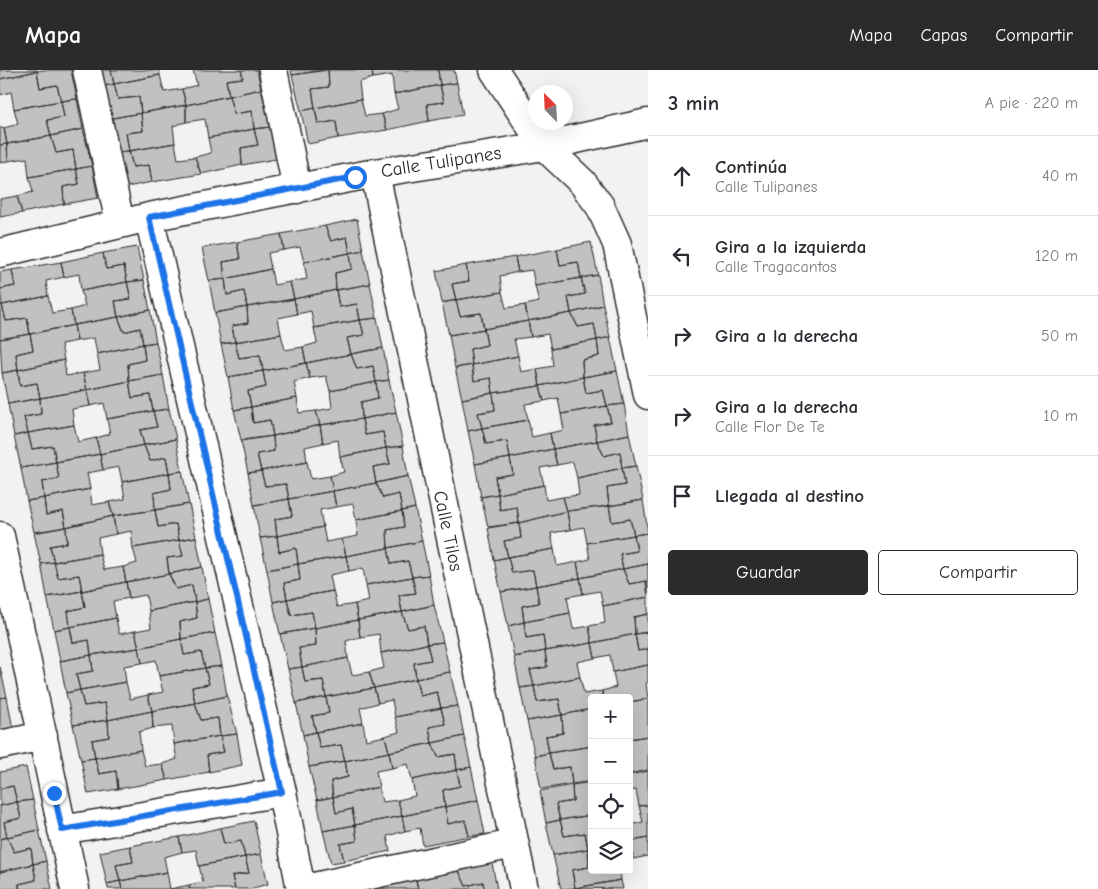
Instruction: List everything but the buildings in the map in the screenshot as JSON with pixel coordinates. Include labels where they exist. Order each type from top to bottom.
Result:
[{"type":"street","points":[[87,70],[120,224]]},
{"type":"street","points":[[273,70],[297,189]]},
{"type":"street","points":[[494,70],[544,146],[582,182],[600,206],[618,244],[648,394]]},
{"type":"street","name":"Calle Tulipanes","points":[[0,253],[149,217],[375,173],[544,146],[648,122]]},
{"type":"street","name":"Calle Tilos","points":[[375,173],[513,844],[524,889]]},
{"type":"street","points":[[149,217],[282,792],[301,889]]},
{"type":"street","points":[[0,536],[75,889]]},
{"type":"street","points":[[0,745],[43,736]]},
{"type":"street","points":[[62,830],[282,792]]},
{"type":"street","points":[[306,889],[513,844]]},
{"type":"route","points":[[54,793],[62,830],[282,792],[149,217],[355,177]]}]
